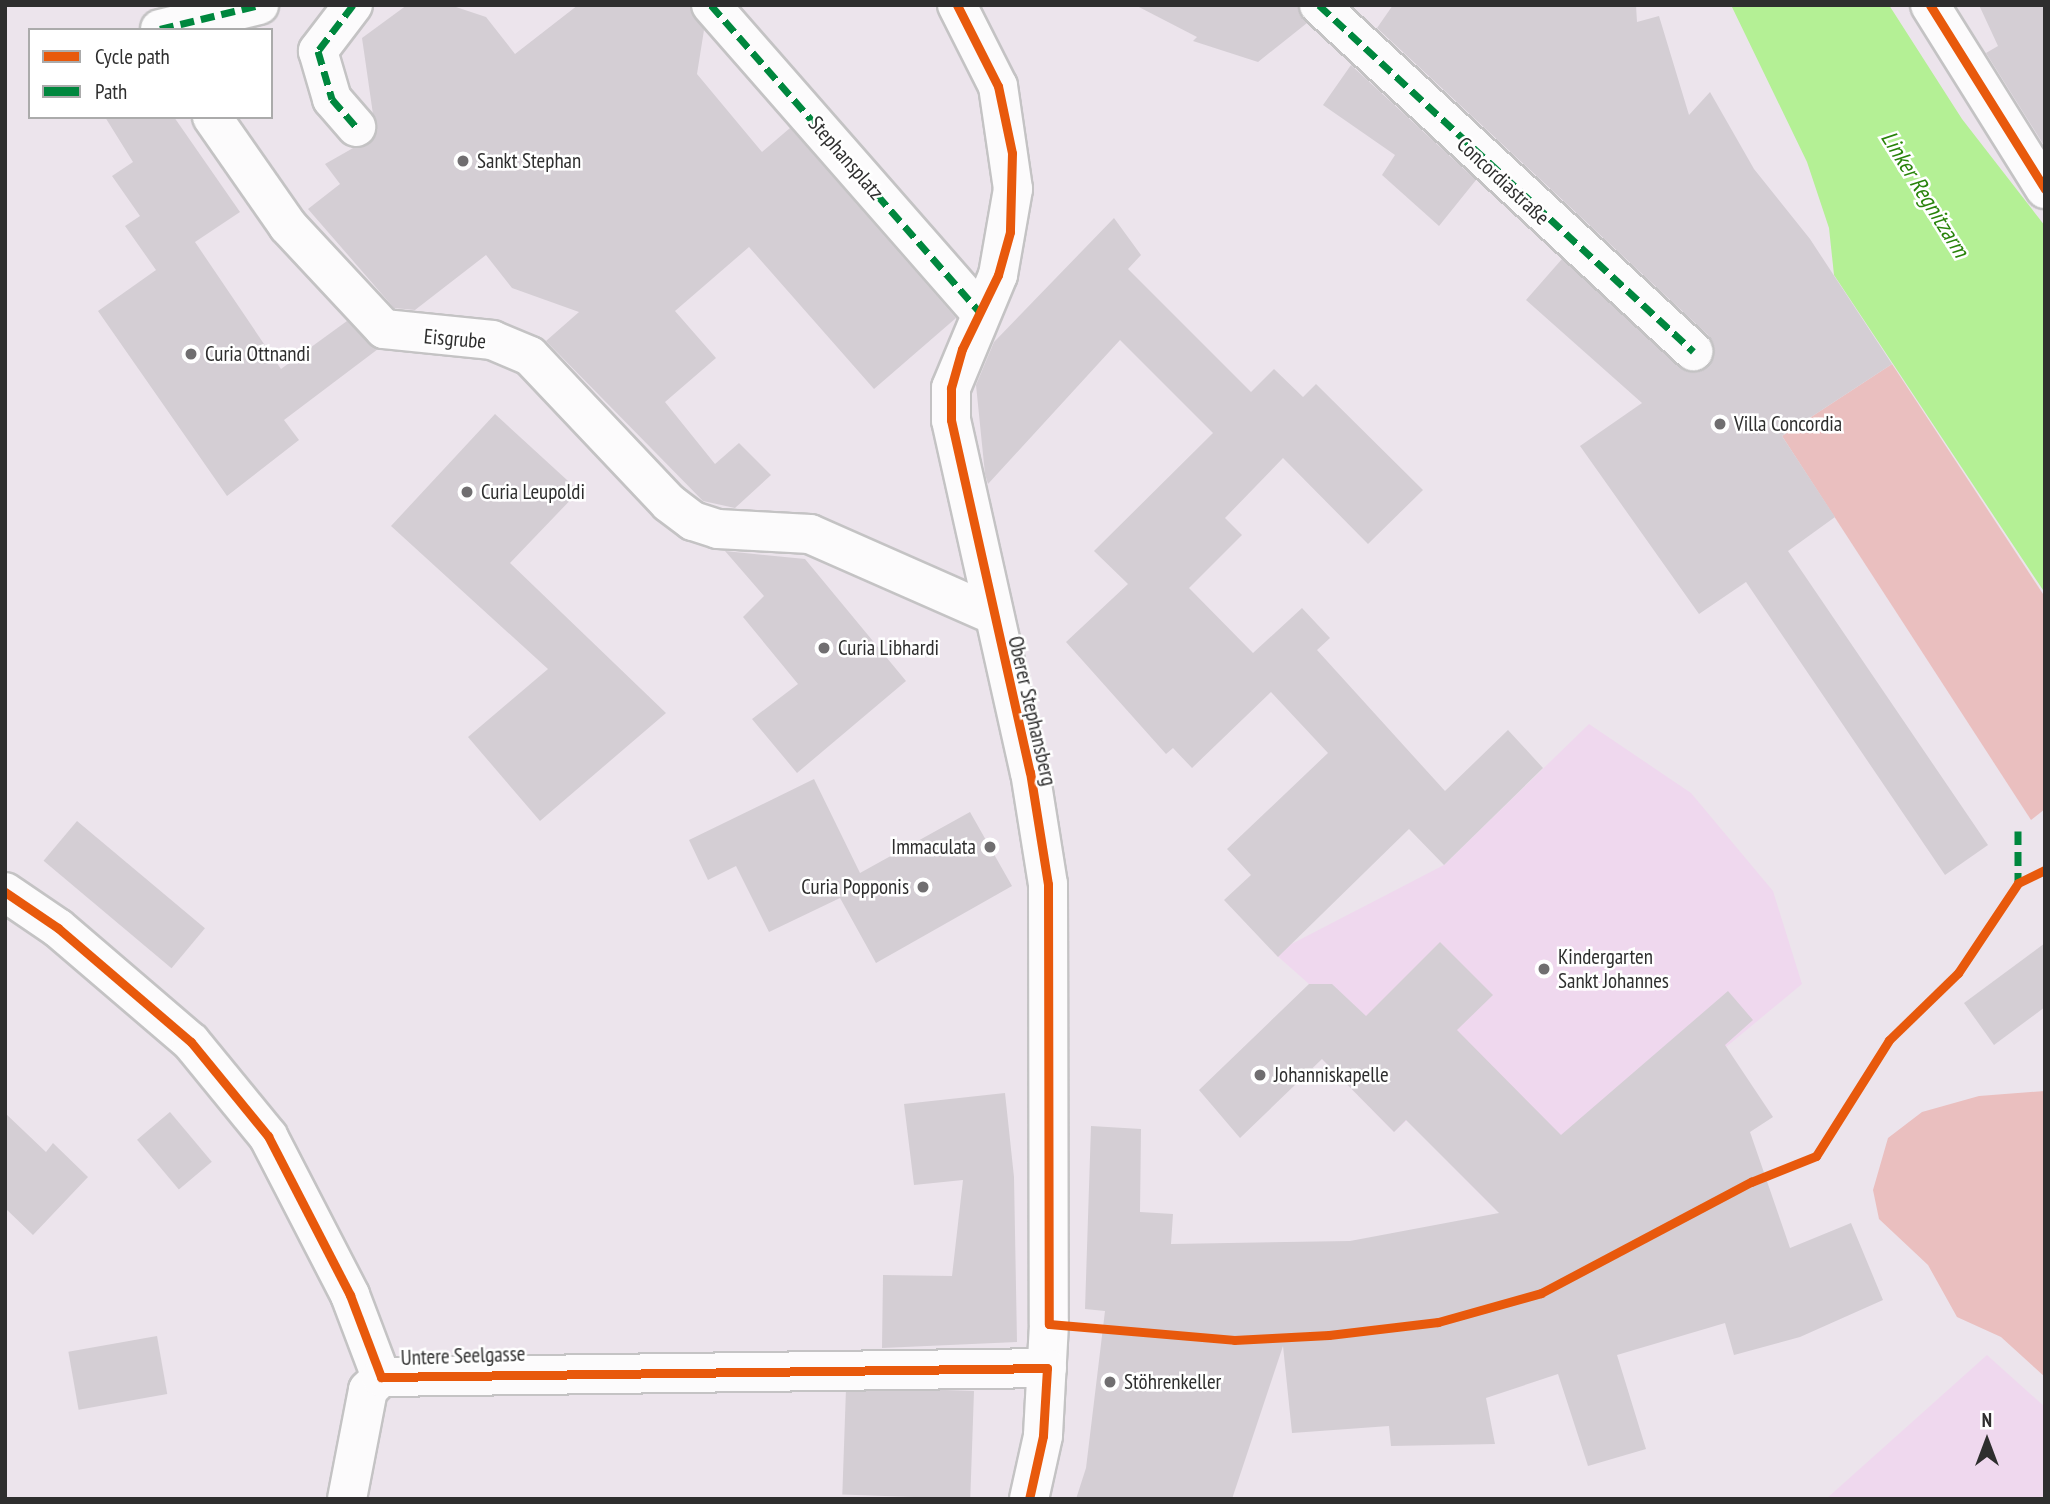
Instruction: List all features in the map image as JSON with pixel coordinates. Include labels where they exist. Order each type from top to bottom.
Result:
[{"type":"street","points":[[156,21],[259,5]]},
{"type":"street","points":[[353,5],[318,51],[332,99],[356,127]]},
{"type":"street","name":"Stephansplatz","points":[[711,5],[980,312]]},
{"type":"street","name":"Oberer Stephansberg","points":[[957,5],[998,86],[1012,153],[1010,232],[951,388],[951,420],[991,614],[1030,772],[1048,884],[1047,1368],[1043,1436],[1029,1499]]},
{"type":"street","name":"Concordiastraße","points":[[1319,5],[1693,351]]},
{"type":"street","points":[[1930,5],[2045,189]]},
{"type":"street","name":"Eisgrube","points":[[213,119],[288,226],[384,329],[492,340],[530,356],[668,503],[692,521],[718,529],[810,534]]},
{"type":"street","name":"Oberer Stephansberg","points":[[810,534],[991,614]]},
{"type":"street","name":"Untere Seelgasse","points":[[5,892],[58,928],[191,1042],[268,1136],[349,1295],[381,1377]]},
{"type":"street","name":"Untere Seelgasse","points":[[347,1499],[369,1390],[381,1377],[1047,1368]]},
{"type":"shaded area","points":[[1892,364],[2045,597],[2045,809],[2031,820],[1782,436]]},
{"type":"shaded area","name":"Kindergarten Sankt Johannes","points":[[1589,724],[1691,793],[1773,891],[1802,984],[1644,1115],[1489,1203],[1407,1120],[1394,1132],[1322,1059],[1342,1040],[1309,984],[1274,953],[1444,865]]},
{"type":"shaded area","points":[[2045,1091],[2045,1377],[2001,1337],[1957,1317],[1928,1265],[1879,1219],[1873,1190],[1888,1138],[1922,1112],[1979,1096]]},
{"type":"shaded area","points":[[1987,1355],[2045,1407],[2045,1499],[1826,1499]]},
{"type":"water","name":"Linker Regnitzarm","points":[[1731,5],[1889,5],[1962,119],[2045,226],[2045,593],[1834,275],[1829,228],[1807,162]]},
{"type":"building","points":[[407,5],[450,5],[486,17],[515,54],[578,5],[690,5],[704,30],[697,74],[762,152],[790,128],[956,318],[874,389],[749,247],[675,311],[716,358],[665,402],[715,464],[739,443],[771,475],[735,508],[703,501],[546,341],[579,312],[512,288],[486,255],[415,310],[394,308],[308,209],[340,184],[325,164],[376,135],[362,38]]},
{"type":"building","points":[[1135,5],[1298,5],[1307,23],[1258,62],[1193,41],[1197,37]]},
{"type":"building","points":[[1393,5],[1636,5],[1637,22],[1659,16],[1689,115],[1710,92],[1754,169],[1810,239],[1892,364],[1782,436],[1835,517],[1788,551],[1988,845],[1945,875],[1746,582],[1699,614],[1580,446],[1642,403],[1526,300],[1562,259],[1688,372],[1709,365],[1714,355],[1708,335],[1377,28]]},
{"type":"building","points":[[1979,5],[2045,5],[2045,147],[1986,53],[1998,46]]},
{"type":"building","points":[[1351,65],[1476,180],[1439,226],[1382,175],[1395,155],[1323,105]]},
{"type":"building","points":[[106,119],[175,119],[240,212],[195,242],[281,369],[347,321],[378,349],[284,420],[299,440],[227,496],[98,311],[156,270],[125,226],[140,216],[112,176],[133,162]]},
{"type":"building","points":[[1114,218],[1141,255],[1128,269],[1251,392],[1274,369],[1303,397],[1316,384],[1423,490],[1368,544],[1283,458],[1225,518],[1242,535],[1189,588],[1253,653],[1302,608],[1330,638],[1317,650],[1445,791],[1508,730],[1543,768],[1444,865],[1409,829],[1278,957],[1224,900],[1251,875],[1227,849],[1328,753],[1271,692],[1192,768],[1173,748],[1166,754],[1066,642],[1128,584],[1094,551],[1213,433],[1120,340],[988,484],[985,474],[976,385],[994,342]]},
{"type":"building","points":[[495,414],[579,491],[510,563],[666,713],[540,821],[468,737],[548,669],[391,526]]},
{"type":"building","name":"Curia Libhardi","points":[[725,551],[805,559],[906,681],[797,773],[752,719],[798,684],[743,617],[764,596]]},
{"type":"building","points":[[814,779],[860,873],[970,812],[1012,886],[876,963],[840,898],[769,932],[736,866],[708,880],[689,840]]},
{"type":"building","points":[[77,821],[205,928],[172,968],[44,861]]},
{"type":"building","points":[[1440,942],[1493,995],[1457,1030],[1561,1135],[1728,991],[1753,1020],[1725,1045],[1773,1117],[1750,1132],[1790,1248],[1851,1223],[1883,1300],[1800,1337],[1734,1355],[1725,1323],[1617,1355],[1646,1449],[1588,1466],[1558,1374],[1486,1398],[1495,1444],[1391,1446],[1389,1426],[1292,1433],[1283,1346],[1232,1499],[1076,1499],[1086,1468],[1105,1311],[1085,1309],[1091,1126],[1141,1129],[1140,1212],[1173,1214],[1171,1244],[1350,1241],[1499,1213],[1406,1120],[1394,1132],[1322,1059],[1240,1138],[1199,1090],[1309,984],[1332,984],[1366,1016]]},
{"type":"building","points":[[2045,943],[2045,1007],[1994,1045],[1964,1003]]},
{"type":"building","points":[[1005,1093],[1014,1177],[1017,1342],[882,1348],[883,1275],[952,1276],[963,1180],[914,1185],[904,1104]]},
{"type":"building","points":[[170,1112],[212,1162],[179,1189],[137,1140]]},
{"type":"building","points":[[5,1113],[46,1152],[53,1143],[88,1177],[33,1235],[5,1208]]},
{"type":"building","points":[[157,1336],[167,1394],[79,1410],[68,1352]]},
{"type":"building","points":[[846,1387],[974,1391],[970,1499],[842,1494]]},
{"type":"marked path","points":[[164,28],[259,5]]},
{"type":"marked path","points":[[353,5],[318,51],[332,99],[356,127]]},
{"type":"marked path","points":[[711,5],[980,312]]},
{"type":"marked path","points":[[1319,5],[1693,351]]},
{"type":"marked path","points":[[2018,831],[2018,883]]},
{"type":"cycle path","points":[[957,5],[998,86],[1012,153],[1010,232],[998,275],[962,349],[951,388],[951,420],[1030,772],[1048,884],[1049,1324],[1234,1340],[1329,1335],[1438,1322],[1541,1293],[1751,1182],[1816,1156],[1889,1040],[1958,973],[2018,883],[2045,870]]},
{"type":"cycle path","points":[[1930,5],[2045,189]]},
{"type":"cycle path","points":[[5,892],[58,928],[191,1042],[268,1136],[350,1295],[381,1377],[1047,1368],[1043,1436],[1029,1499]]},
{"type":"place","name":"Sankt Stephan","points":[[463,161]]},
{"type":"place","name":"Curia Ottnandi","points":[[191,354]]},
{"type":"place","name":"Villa Concordia","points":[[1720,424]]},
{"type":"place","name":"Curia Leupoldi","points":[[467,492]]},
{"type":"place","name":"Curia Libhardi","points":[[824,648]]},
{"type":"place","name":"Immaculata","points":[[990,847]]},
{"type":"place","name":"Curia Popponis","points":[[923,887]]},
{"type":"place","name":"Kindergarten Sankt Johannes","points":[[1544,969]]},
{"type":"place","name":"Johanniskapelle","points":[[1260,1075]]},
{"type":"place","name":"Stöhrenkeller","points":[[1110,1382]]}]
